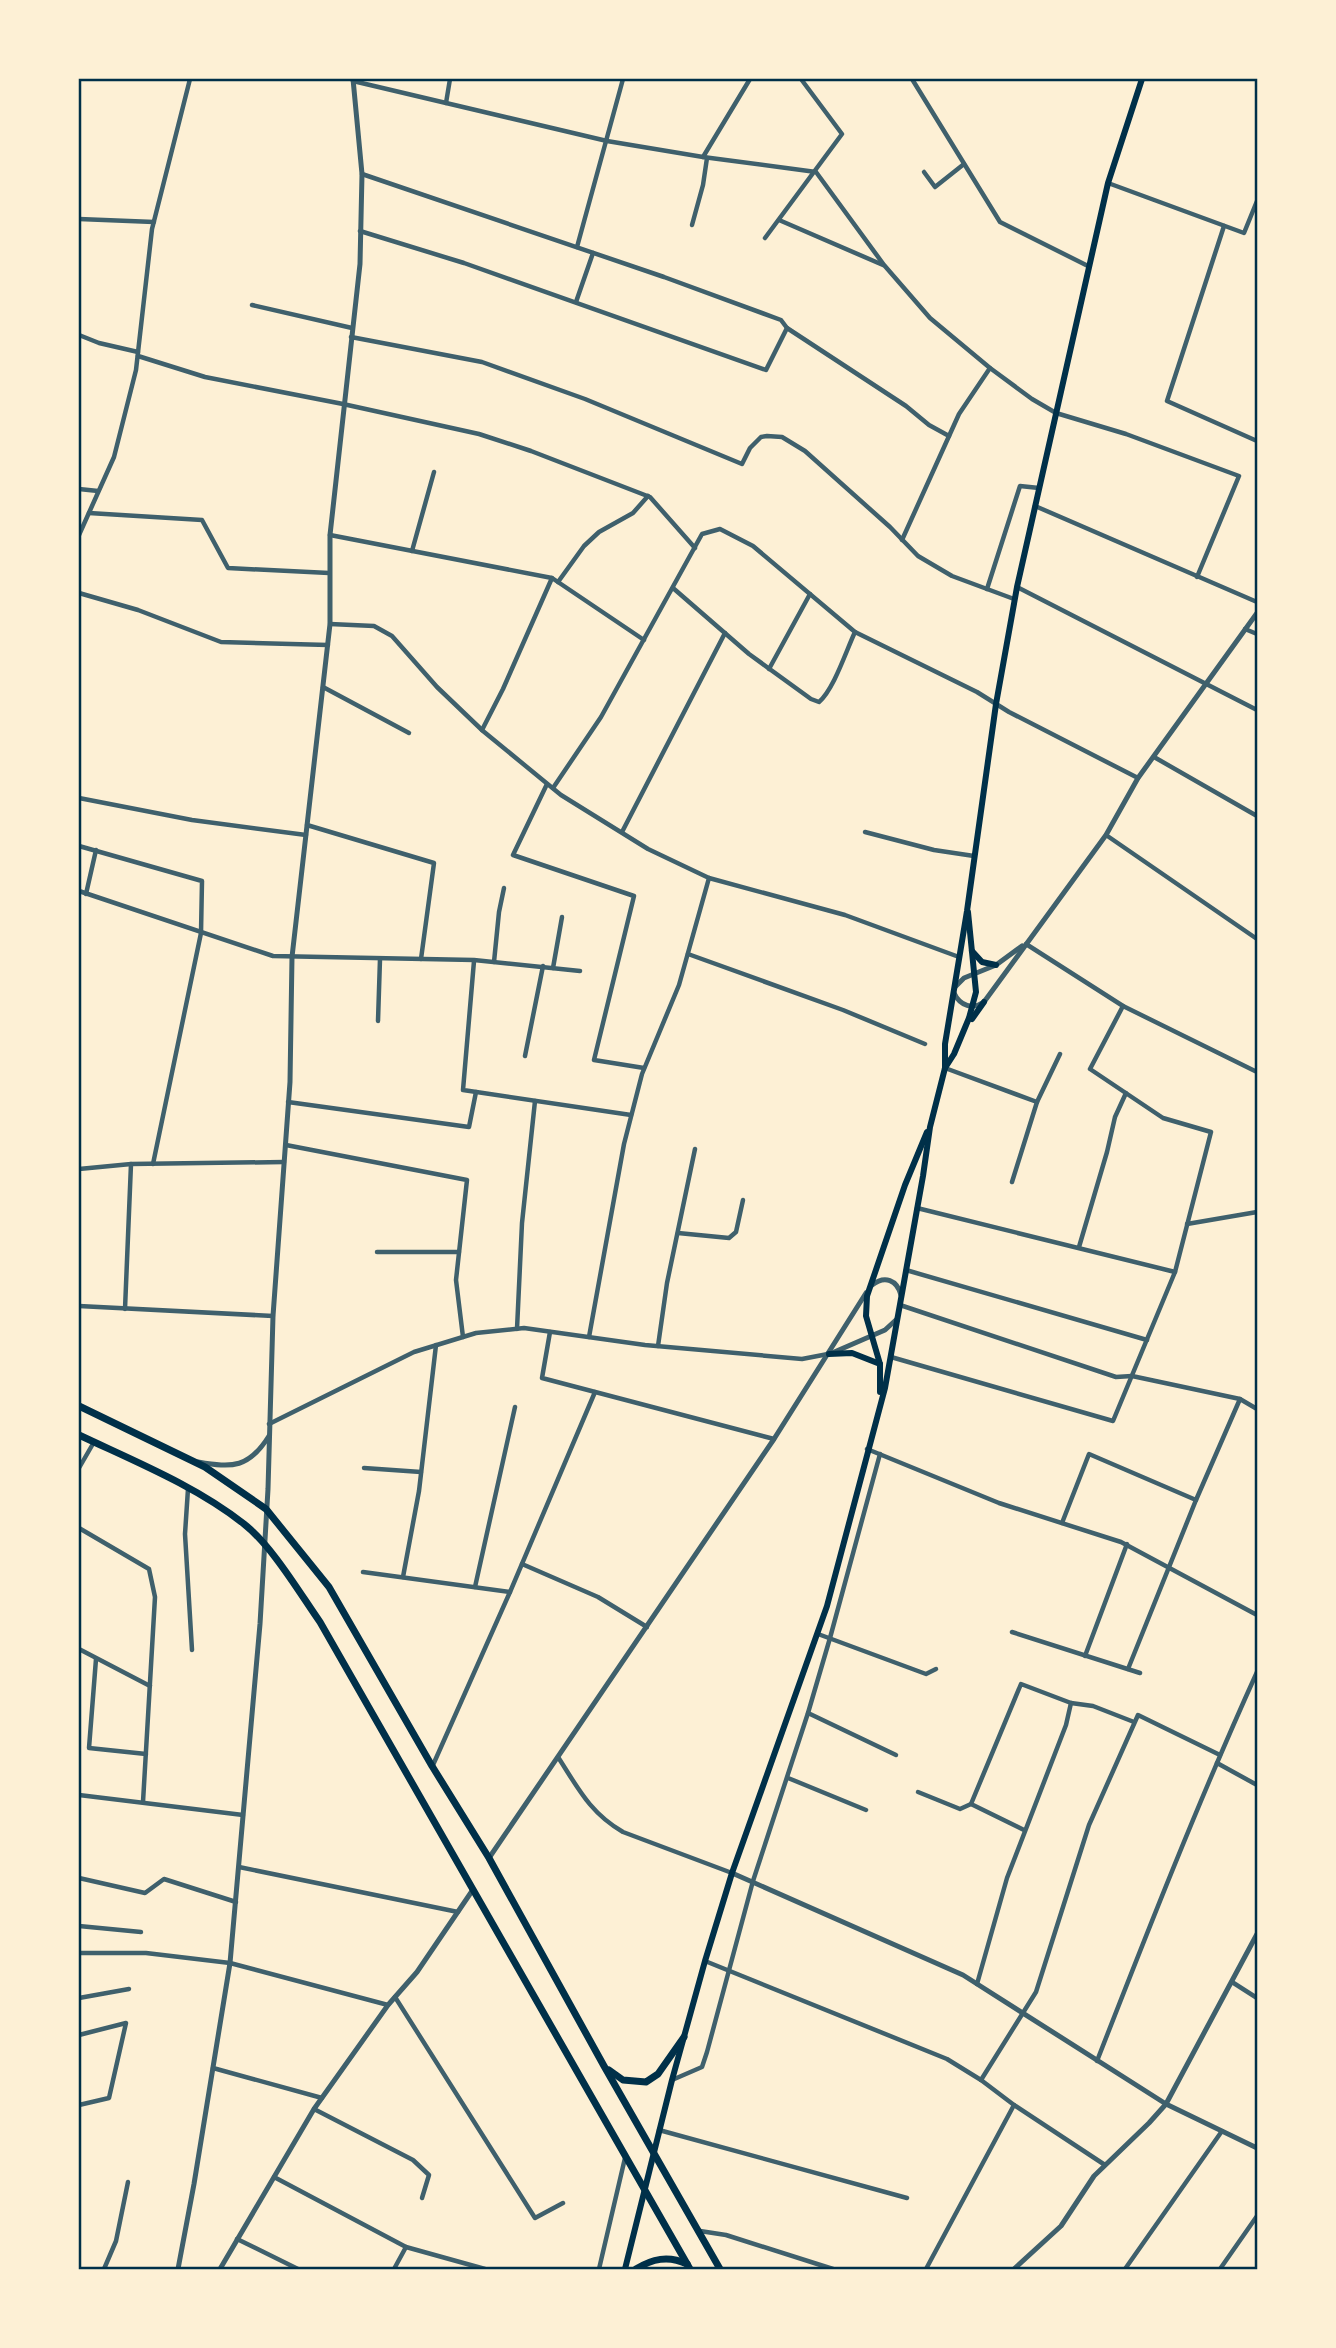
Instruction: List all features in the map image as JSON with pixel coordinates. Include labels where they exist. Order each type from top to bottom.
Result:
[{"type":"main road","points":[[945,1068],[945,1044],[1014,599],[1087,266],[1108,183],[1142,79]]},
{"type":"main road","points":[[625,2269],[671,2080],[705,1961],[732,1872],[831,1593],[880,1402],[901,1302],[929,1128],[945,1068],[963,1032],[976,992],[967,911]]},
{"type":"main road","points":[[971,950],[982,962],[996,965]]},
{"type":"main road","points":[[963,1032],[984,1002]]},
{"type":"main road","points":[[880,1402],[880,1364],[866,1308],[869,1288],[905,1185],[929,1128]]},
{"type":"main road","points":[[829,1354],[852,1353],[880,1364]]},
{"type":"main road","points":[[79,1406],[205,1467],[266,1509],[329,1587],[432,1766],[489,1858],[720,2269]]},
{"type":"main road","points":[[79,1435],[188,1489],[245,1525],[264,1544],[320,1622],[688,2267]]},
{"type":"main road","points":[[604,2066],[623,2080],[646,2082],[658,2074],[684,2037]]},
{"type":"main road","points":[[636,2269],[664,2258],[675,2259],[688,2267]]},
{"type":"street","points":[[79,535],[114,457],[138,354],[154,222],[190,79]]},
{"type":"street","points":[[446,103],[450,79]]},
{"type":"street","points":[[578,247],[623,79]]},
{"type":"street","points":[[692,225],[703,185],[705,158],[750,79]]},
{"type":"street","points":[[765,239],[842,134],[801,79]]},
{"type":"street","points":[[912,79],[1000,222],[1087,266]]},
{"type":"street","points":[[178,2269],[230,1963],[240,1867],[266,1509],[273,1316],[286,1145],[292,957],[328,645],[330,535],[360,264],[362,174],[353,80],[607,141],[705,158],[816,172],[884,265],[930,318],[1032,399],[1056,413],[1126,434],[1239,476],[1197,577]]},
{"type":"street","points":[[924,172],[935,187],[964,164]]},
{"type":"street","points":[[362,174],[593,252],[781,320],[787,328],[949,436]]},
{"type":"street","points":[[1108,183],[1244,233],[1257,201]]},
{"type":"street","points":[[79,219],[154,222]]},
{"type":"street","points":[[779,220],[884,265]]},
{"type":"street","points":[[1224,226],[1167,401],[1257,441]]},
{"type":"street","points":[[360,231],[464,263],[766,370],[787,328]]},
{"type":"street","points":[[576,302],[593,252]]},
{"type":"street","points":[[252,305],[352,328]]},
{"type":"street","points":[[79,335],[205,377],[479,434],[531,451],[648,496],[695,548]]},
{"type":"street","points":[[351,337],[482,362],[585,400],[742,464],[750,448],[761,437],[782,437],[805,451],[918,556],[952,576],[1014,599]]},
{"type":"street","points":[[902,540],[959,414],[990,368]]},
{"type":"street","points":[[412,551],[434,472]]},
{"type":"street","points":[[987,589],[1020,486],[1039,488]]},
{"type":"street","points":[[79,489],[99,491]]},
{"type":"street","points":[[558,582],[584,546],[599,532],[633,513],[648,496]]},
{"type":"street","points":[[1035,506],[1257,602]]},
{"type":"street","points":[[89,513],[202,520],[228,568],[329,573]]},
{"type":"street","points":[[553,788],[601,717],[702,534],[720,529],[753,546],[855,632],[977,692],[1138,778]]},
{"type":"street","points":[[330,535],[552,578],[644,640]]},
{"type":"street","points":[[482,730],[552,578]]},
{"type":"street","points":[[1017,587],[1257,710]]},
{"type":"street","points":[[673,588],[769,669],[819,702],[855,632]]},
{"type":"street","points":[[79,593],[138,610],[221,642],[328,645]]},
{"type":"street","points":[[769,669],[810,594]]},
{"type":"street","points":[[1025,944],[996,965],[964,978],[955,990],[961,1002],[973,1007],[984,1002],[1106,835],[1138,778],[1257,613]]},
{"type":"street","points":[[330,624],[374,626],[392,636],[437,687],[482,730],[547,784],[648,849],[709,878],[845,915],[960,957]]},
{"type":"street","points":[[1245,629],[1257,635]]},
{"type":"street","points":[[622,832],[724,633]]},
{"type":"street","points":[[323,687],[409,733]]},
{"type":"street","points":[[1154,757],[1257,816]]},
{"type":"street","points":[[547,784],[513,855],[634,896],[594,1060],[644,1068]]},
{"type":"street","points":[[79,798],[192,820],[306,835]]},
{"type":"street","points":[[307,825],[434,863],[421,959]]},
{"type":"street","points":[[865,832],[934,850],[974,856]]},
{"type":"street","points":[[1106,835],[1257,939]]},
{"type":"street","points":[[79,846],[202,881],[201,933],[153,1164]]},
{"type":"street","points":[[86,894],[96,850]]},
{"type":"street","points":[[589,1337],[631,1115],[644,1068],[679,985],[709,878]]},
{"type":"street","points":[[494,962],[504,888]]},
{"type":"street","points":[[79,891],[273,957],[474,960],[580,971]]},
{"type":"street","points":[[553,968],[562,917]]},
{"type":"street","points":[[1025,944],[1123,1006],[1257,1073]]},
{"type":"street","points":[[688,954],[843,1010],[925,1044]]},
{"type":"street","points":[[378,1021],[380,960]]},
{"type":"street","points":[[474,960],[463,1090],[631,1115]]},
{"type":"street","points":[[525,1056],[544,966]]},
{"type":"street","points":[[891,1357],[1113,1421],[1175,1272],[1211,1132],[1163,1118],[1090,1069],[1123,1006]]},
{"type":"street","points":[[1012,1182],[1037,1102],[1060,1054]]},
{"type":"street","points":[[945,1068],[1037,1102]]},
{"type":"street","points":[[288,1102],[469,1127],[476,1092]]},
{"type":"street","points":[[1079,1247],[1115,1117],[1126,1094]]},
{"type":"street","points":[[517,1329],[522,1223],[535,1101]]},
{"type":"street","points":[[286,1145],[467,1180],[456,1280],[463,1336]]},
{"type":"street","points":[[658,1346],[667,1283],[695,1149]]},
{"type":"street","points":[[79,1169],[131,1164],[285,1162]]},
{"type":"street","points":[[125,1310],[131,1164]]},
{"type":"street","points":[[677,1233],[729,1238],[736,1232],[743,1200]]},
{"type":"street","points":[[917,1208],[1175,1272]]},
{"type":"street","points":[[1187,1224],[1257,1212]]},
{"type":"street","points":[[377,1252],[459,1252]]},
{"type":"street","points":[[906,1269],[1147,1340]]},
{"type":"street","points":[[489,1858],[774,1439],[869,1288],[876,1282],[889,1280],[897,1285],[901,1302],[1115,1377],[1132,1376],[1240,1399],[1257,1409]]},
{"type":"street","points":[[79,1306],[273,1316]]},
{"type":"street","points":[[269,1424],[414,1352],[475,1333],[517,1329],[658,1346],[802,1359],[829,1354],[872,1336],[890,1327],[898,1318]]},
{"type":"street","points":[[550,1332],[542,1377],[774,1439]]},
{"type":"street","points":[[403,1577],[421,1472],[436,1345]]},
{"type":"street","points":[[432,1766],[595,1392]]},
{"type":"street","points":[[1128,1669],[1240,1399]]},
{"type":"street","points":[[475,1587],[515,1408]]},
{"type":"street","points":[[192,1461],[220,1466],[239,1465],[252,1457],[269,1436]]},
{"type":"street","points":[[79,1468],[94,1442]]},
{"type":"street","points":[[867,1449],[999,1503],[1126,1544],[1257,1615]]},
{"type":"street","points":[[671,2080],[702,2067],[753,1881],[788,1778],[830,1638],[880,1454]]},
{"type":"street","points":[[1062,1523],[1089,1454],[1196,1500]]},
{"type":"street","points":[[364,1468],[421,1472]]},
{"type":"street","points":[[188,1489],[185,1534],[192,1650]]},
{"type":"street","points":[[79,1528],[149,1569],[155,1597],[143,1802]]},
{"type":"street","points":[[1085,1656],[1126,1544]]},
{"type":"street","points":[[522,1564],[598,1597],[647,1626]]},
{"type":"street","points":[[363,1572],[510,1592]]},
{"type":"street","points":[[1013,1632],[1140,1673]]},
{"type":"street","points":[[818,1633],[926,1674],[936,1669]]},
{"type":"street","points":[[79,1649],[150,1686]]},
{"type":"street","points":[[96,1659],[89,1748],[146,1754]]},
{"type":"street","points":[[1097,2060],[1216,1763],[1257,1672]]},
{"type":"street","points":[[918,1791],[960,1809],[971,1804],[1021,1684],[1134,1722]]},
{"type":"street","points":[[977,1984],[1007,1878],[1066,1725],[1071,1703]]},
{"type":"street","points":[[808,1713],[895,1755]]},
{"type":"street","points":[[981,2080],[1037,1992],[1089,1825],[1138,1715],[1220,1755]]},
{"type":"street","points":[[558,1757],[595,1813],[608,1824],[732,1872],[963,1975],[1166,2104],[1257,2148]]},
{"type":"street","points":[[1216,1763],[1257,1785]]},
{"type":"street","points":[[788,1778],[866,1810]]},
{"type":"street","points":[[79,1796],[244,1815]]},
{"type":"street","points":[[971,1804],[1024,1830]]},
{"type":"street","points":[[240,1867],[458,1912]]},
{"type":"street","points":[[79,1878],[145,1893],[164,1879],[236,1902]]},
{"type":"street","points":[[220,2269],[314,2109],[388,2005],[417,1972],[472,1891]]},
{"type":"street","points":[[79,1926],[141,1932]]},
{"type":"street","points":[[1014,2269],[1061,2226],[1094,2176],[1166,2104],[1257,1934]]},
{"type":"street","points":[[79,1953],[146,1954],[230,1963],[388,2005]]},
{"type":"street","points":[[705,1961],[947,2059],[1105,2165]]},
{"type":"street","points":[[1231,1982],[1257,1998]]},
{"type":"street","points":[[79,1998],[129,1989]]},
{"type":"street","points":[[395,1997],[535,2218],[563,2203]]},
{"type":"street","points":[[79,2035],[126,2023],[109,2098],[79,2105]]},
{"type":"street","points":[[213,2068],[322,2098]]},
{"type":"street","points":[[926,2269],[1014,2105]]},
{"type":"street","points":[[314,2109],[413,2160],[429,2175],[422,2198]]},
{"type":"street","points":[[659,2130],[907,2198]]},
{"type":"street","points":[[1125,2269],[1222,2131]]},
{"type":"street","points":[[600,2269],[626,2157]]},
{"type":"street","points":[[274,2177],[407,2247],[485,2269]]},
{"type":"street","points":[[104,2269],[116,2241],[128,2182]]},
{"type":"street","points":[[1220,2269],[1257,2216]]},
{"type":"street","points":[[696,2230],[726,2235],[833,2269]]},
{"type":"street","points":[[237,2239],[298,2269]]},
{"type":"street","points":[[394,2269],[407,2247]]}]
